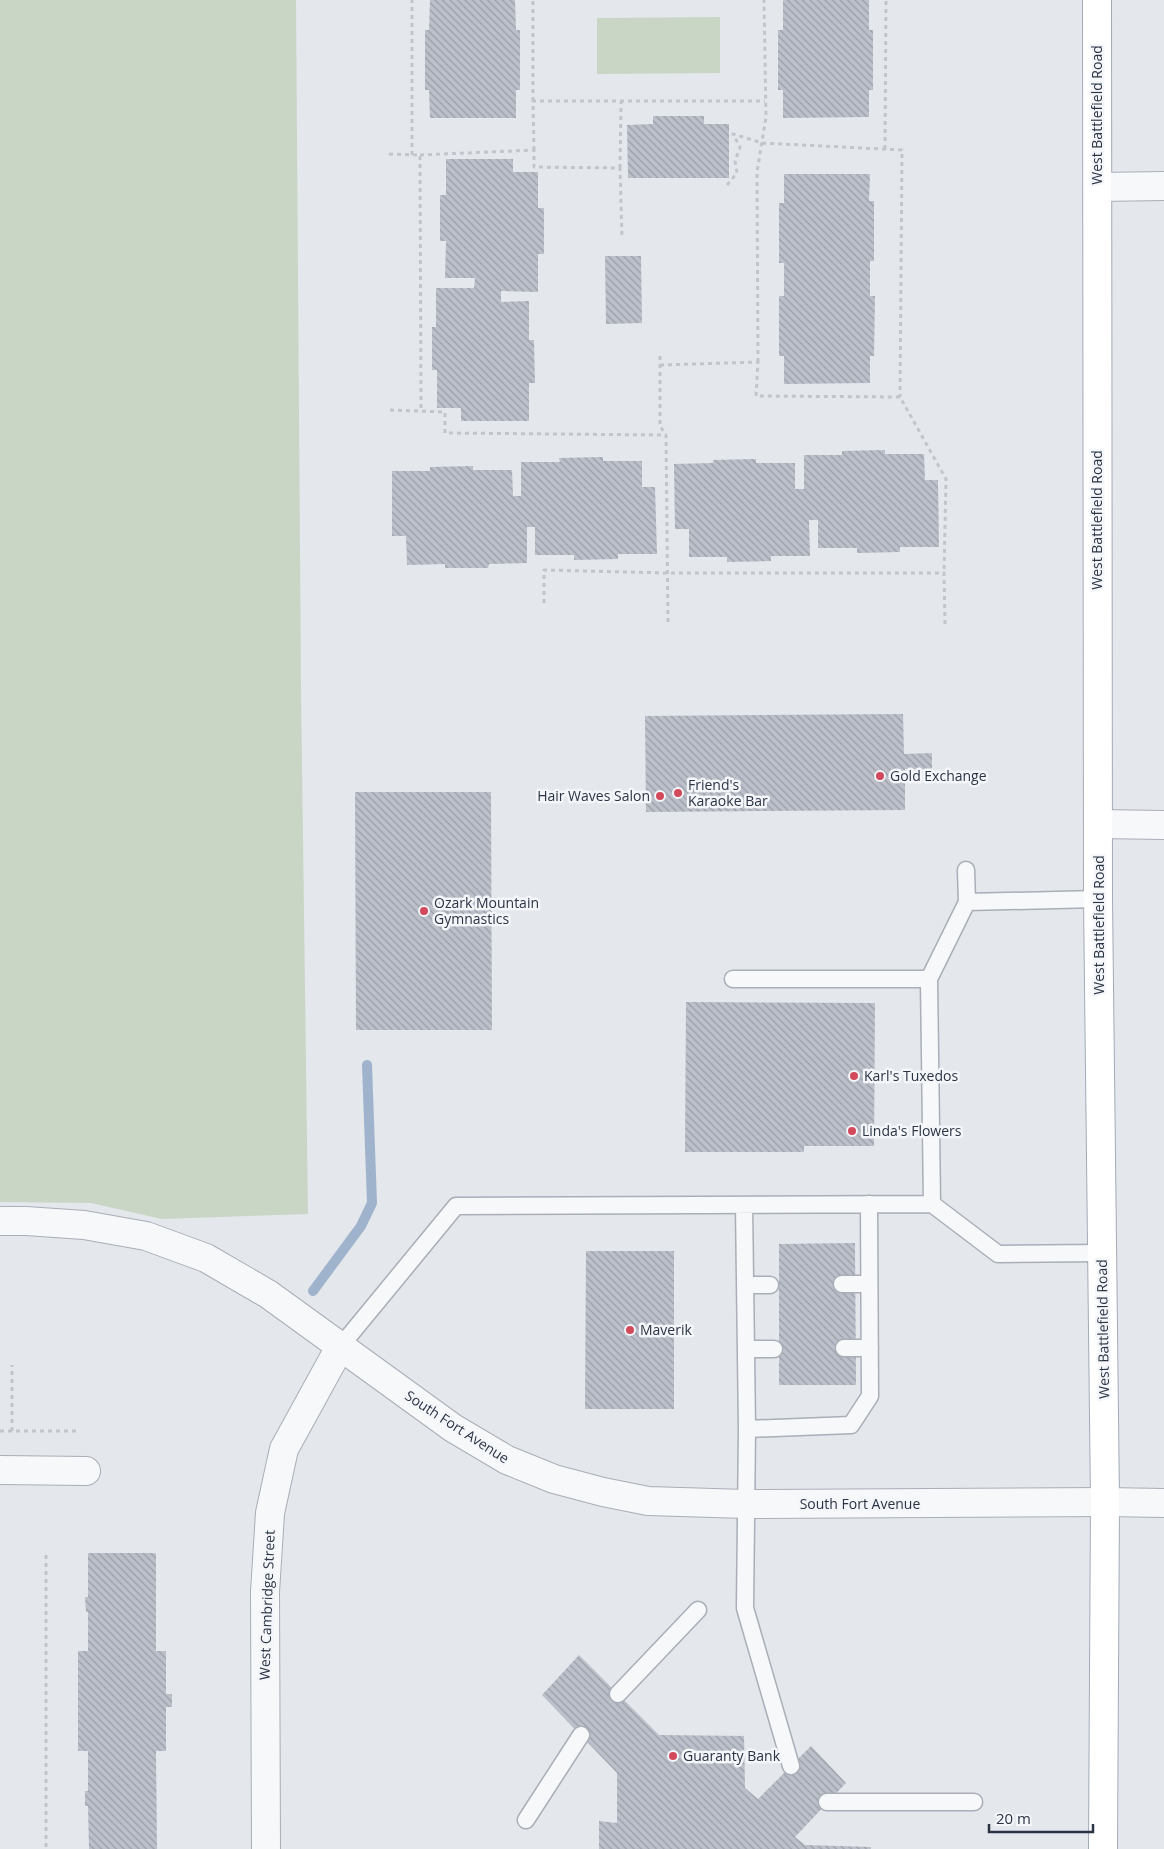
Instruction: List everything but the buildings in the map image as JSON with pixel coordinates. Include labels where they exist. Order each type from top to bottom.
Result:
[{"type":"main road","name":"West Battlefield Road","points":[[1097,0],[1098,898],[1105,1502],[1103,1849]]},
{"type":"street","points":[[1098,187],[1164,186]]},
{"type":"street","points":[[1098,824],[1164,825]]},
{"type":"street","name":"South Fort Avenue","points":[[0,1221],[26,1220],[84,1225],[146,1236],[214,1263],[268,1294],[453,1428],[507,1460],[544,1476],[603,1492],[648,1501],[746,1504],[1164,1503]]},
{"type":"street","name":"West Cambridge Street","points":[[266,1849],[265,1592],[270,1513],[284,1449],[340,1347]]},
{"type":"street","points":[[0,1470],[86,1471]]},
{"type":"lane","points":[[932,1204],[929,979],[967,902],[966,870]]},
{"type":"lane","points":[[967,902],[1098,898]]},
{"type":"lane","points":[[733,979],[929,979]]},
{"type":"lane","points":[[747,1429],[851,1425],[870,1396],[869,1204]]},
{"type":"lane","points":[[340,1347],[456,1206],[932,1204],[998,1254],[1102,1253]]},
{"type":"lane","points":[[744,1205],[747,1429],[744,1608],[791,1766]]},
{"type":"lane","points":[[842,1284],[869,1284]]},
{"type":"lane","points":[[745,1285],[770,1285]]},
{"type":"lane","points":[[844,1348],[870,1348]]},
{"type":"lane","points":[[746,1349],[774,1349]]},
{"type":"lane","points":[[618,1694],[698,1610]]},
{"type":"lane","points":[[526,1820],[581,1735]]},
{"type":"lane","points":[[827,1802],[974,1802]]},
{"type":"path","points":[[412,0],[412,155]]},
{"type":"path","points":[[533,0],[532,101],[534,166],[620,168]]},
{"type":"path","points":[[764,0],[766,117],[757,172],[758,362],[756,396],[900,397]]},
{"type":"path","points":[[885,149],[886,0]]},
{"type":"path","points":[[532,101],[765,101]]},
{"type":"path","points":[[621,102],[622,237]]},
{"type":"path","points":[[727,185],[737,173],[735,161],[740,147],[733,134],[762,143],[902,150],[900,397],[946,479],[945,624]]},
{"type":"path","points":[[389,154],[420,155],[534,150]]},
{"type":"path","points":[[420,155],[421,412]]},
{"type":"path","points":[[660,356],[660,426],[666,435],[668,623]]},
{"type":"path","points":[[660,364],[758,362]]},
{"type":"path","points":[[390,410],[445,412],[445,433],[666,435]]},
{"type":"path","points":[[544,603],[544,570],[667,573],[944,573]]},
{"type":"path","points":[[12,1365],[12,1431]]},
{"type":"path","points":[[0,1430],[80,1431]]},
{"type":"path","points":[[46,1555],[46,1849]]},
{"type":"green space","points":[[0,0],[296,0],[301,687],[308,1214],[162,1219],[91,1203],[0,1202]]},
{"type":"green space","points":[[720,17],[720,73],[597,74],[597,18]]},
{"type":"waterway","points":[[313,1291],[361,1226],[372,1203],[367,1065]]},
{"type":"place","name":"Gold Exchange","points":[[880,776]]},
{"type":"place","name":"Friend's Karaoke Bar","points":[[678,793]]},
{"type":"place","name":"Hair Waves Salon","points":[[660,796]]},
{"type":"place","name":"Ozark Mountain Gymnastics","points":[[424,911]]},
{"type":"place","name":"Karl's Tuxedos","points":[[854,1076]]},
{"type":"place","name":"Linda's Flowers","points":[[852,1131]]},
{"type":"place","name":"Maverik","points":[[630,1330]]},
{"type":"place","name":"Guaranty Bank","points":[[673,1756]]}]
